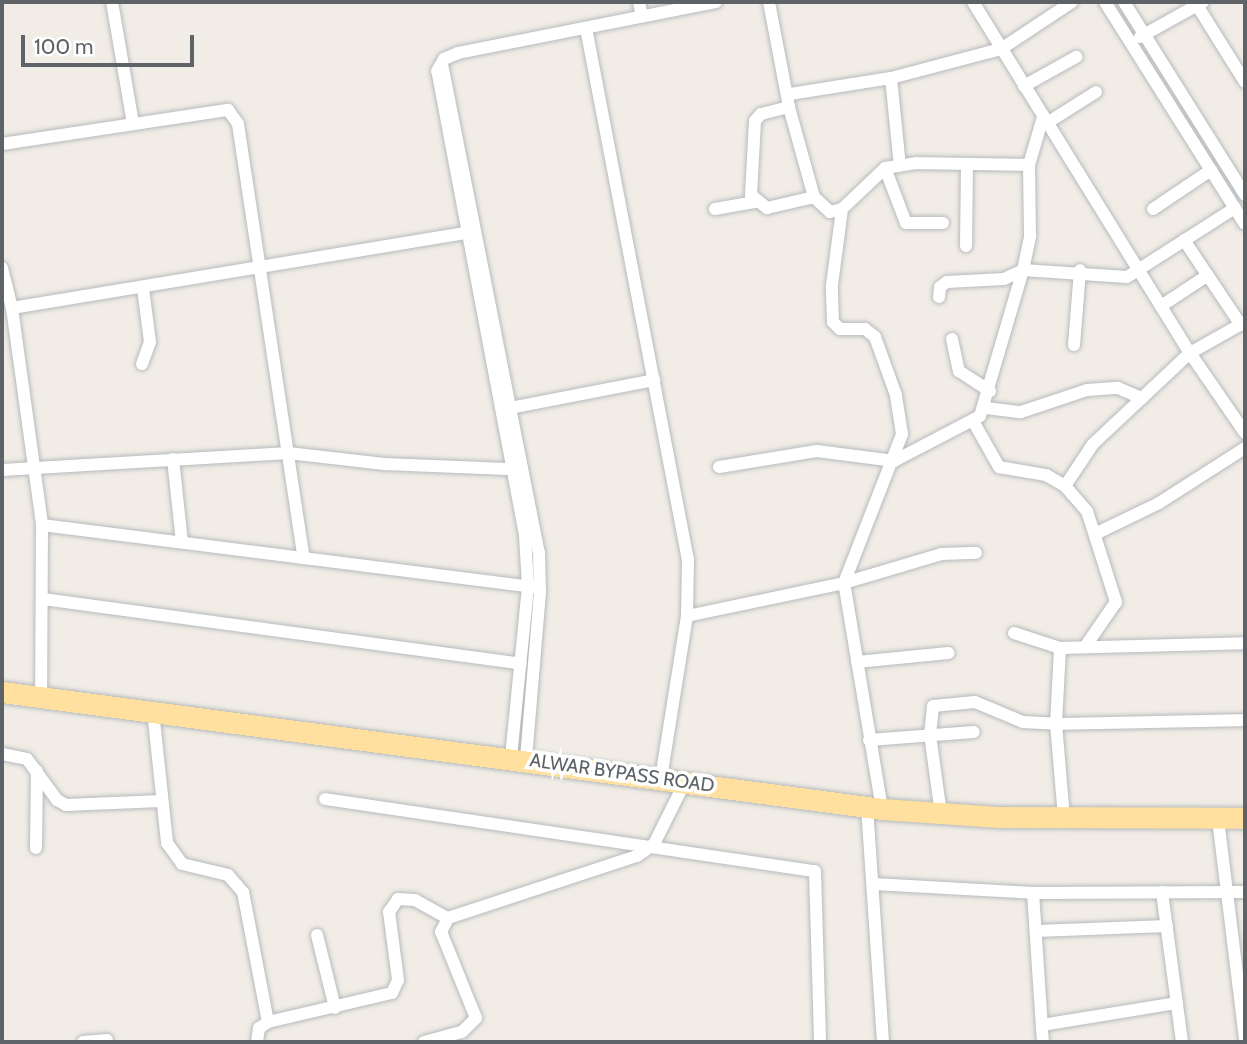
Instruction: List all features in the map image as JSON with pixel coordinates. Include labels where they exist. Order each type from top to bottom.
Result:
[{"type":"highway","name":"ALWAR BYPASS ROAD","points":[[2,692],[875,808],[942,814],[1064,818],[1245,818]]},
{"type":"street","points":[[112,2],[133,123]]},
{"type":"street","points":[[639,2],[642,17]]},
{"type":"street","points":[[519,759],[521,664],[534,587],[510,469],[442,64],[458,53],[716,2]]},
{"type":"street","points":[[769,2],[814,197],[830,212],[842,209],[885,168],[967,164],[1029,165]]},
{"type":"street","points":[[973,2],[1190,353],[1245,433]]},
{"type":"street","points":[[814,197],[767,208],[755,202],[751,195],[755,121],[761,114],[790,100],[891,78],[1001,49],[1072,2]]},
{"type":"street","points":[[1105,2],[1245,224]]},
{"type":"street","points":[[1124,2],[1245,195]]},
{"type":"street","points":[[1130,42],[1198,3],[1245,82]]},
{"type":"street","points":[[586,27],[688,560],[687,616],[662,778]]},
{"type":"street","points":[[1024,86],[1076,57]]},
{"type":"street","points":[[891,78],[900,166]]},
{"type":"street","points":[[719,467],[817,451],[894,461],[973,421],[986,408],[1023,270],[1030,236],[1029,165],[1045,120],[1096,92]]},
{"type":"street","points":[[2,144],[228,110],[238,124],[257,270],[304,558]]},
{"type":"street","points":[[966,246],[967,164]]},
{"type":"street","points":[[885,168],[906,223],[943,223]]},
{"type":"street","points":[[1153,209],[1211,170]]},
{"type":"street","points":[[715,209],[755,202]]},
{"type":"street","points":[[939,297],[940,286],[947,282],[1004,279],[1023,270],[1080,270],[1105,279],[1127,277],[1235,208]]},
{"type":"street","points":[[842,209],[832,285],[833,322],[840,329],[865,328],[874,337],[896,395],[902,434],[894,461],[845,583],[869,740],[875,808],[874,884],[883,1042]]},
{"type":"street","points":[[12,308],[257,270],[471,232]]},
{"type":"street","points":[[471,232],[510,408],[538,552],[519,759]]},
{"type":"street","points":[[1065,486],[1093,444],[1190,353],[1243,323],[1184,240]]},
{"type":"street","points":[[2,268],[12,308],[42,524],[41,696]]},
{"type":"street","points":[[1074,345],[1080,270]]},
{"type":"street","points":[[1161,306],[1208,275]]},
{"type":"street","points":[[142,364],[150,342],[143,288]]},
{"type":"street","points":[[952,339],[959,371],[990,391]]},
{"type":"street","points":[[510,408],[654,380]]},
{"type":"street","points":[[986,408],[1021,412],[1087,390],[1118,388],[1142,398]]},
{"type":"street","points":[[973,421],[999,467],[1046,475],[1065,486],[1087,510],[1116,602],[1085,647]]},
{"type":"street","points":[[1095,534],[1158,503],[1245,448]]},
{"type":"street","points":[[2,470],[288,453],[384,464],[510,469]]},
{"type":"street","points":[[173,459],[182,542]]},
{"type":"street","points":[[42,524],[534,587]]},
{"type":"street","points":[[687,616],[845,583],[941,554],[976,553]]},
{"type":"street","points":[[43,599],[521,664]]},
{"type":"street","points":[[1014,633],[1060,648],[1245,643]]},
{"type":"street","points":[[1060,648],[1056,724],[1064,818]]},
{"type":"street","points":[[857,663],[949,653]]},
{"type":"street","points":[[942,814],[929,711],[944,704],[975,702],[1023,722],[1056,724],[1245,720]]},
{"type":"street","points":[[153,711],[167,843],[174,857],[182,864],[228,875],[243,892],[268,1022]]},
{"type":"street","points":[[869,740],[974,732]]},
{"type":"street","points":[[2,754],[27,760],[57,800],[66,805],[161,801]]},
{"type":"street","points":[[36,848],[37,770]]},
{"type":"street","points":[[257,1042],[260,1028],[268,1022],[385,997],[396,988],[392,903],[406,897],[448,918],[611,866],[654,844],[685,782]]},
{"type":"street","points":[[325,799],[654,844],[815,870],[820,1042]]},
{"type":"street","points":[[1218,819],[1224,892],[1243,1006],[1245,1039]]},
{"type":"street","points":[[874,884],[1033,892],[1245,892]]},
{"type":"street","points":[[1033,892],[1043,1042]]},
{"type":"street","points":[[1162,892],[1182,1042]]},
{"type":"street","points":[[424,1042],[463,1037],[476,1018],[441,932],[448,918]]},
{"type":"street","points":[[1036,931],[1167,926]]},
{"type":"street","points":[[317,934],[335,1008]]},
{"type":"street","points":[[1042,1025],[1177,1003]]},
{"type":"street","points":[[83,1042],[107,1040]]}]
